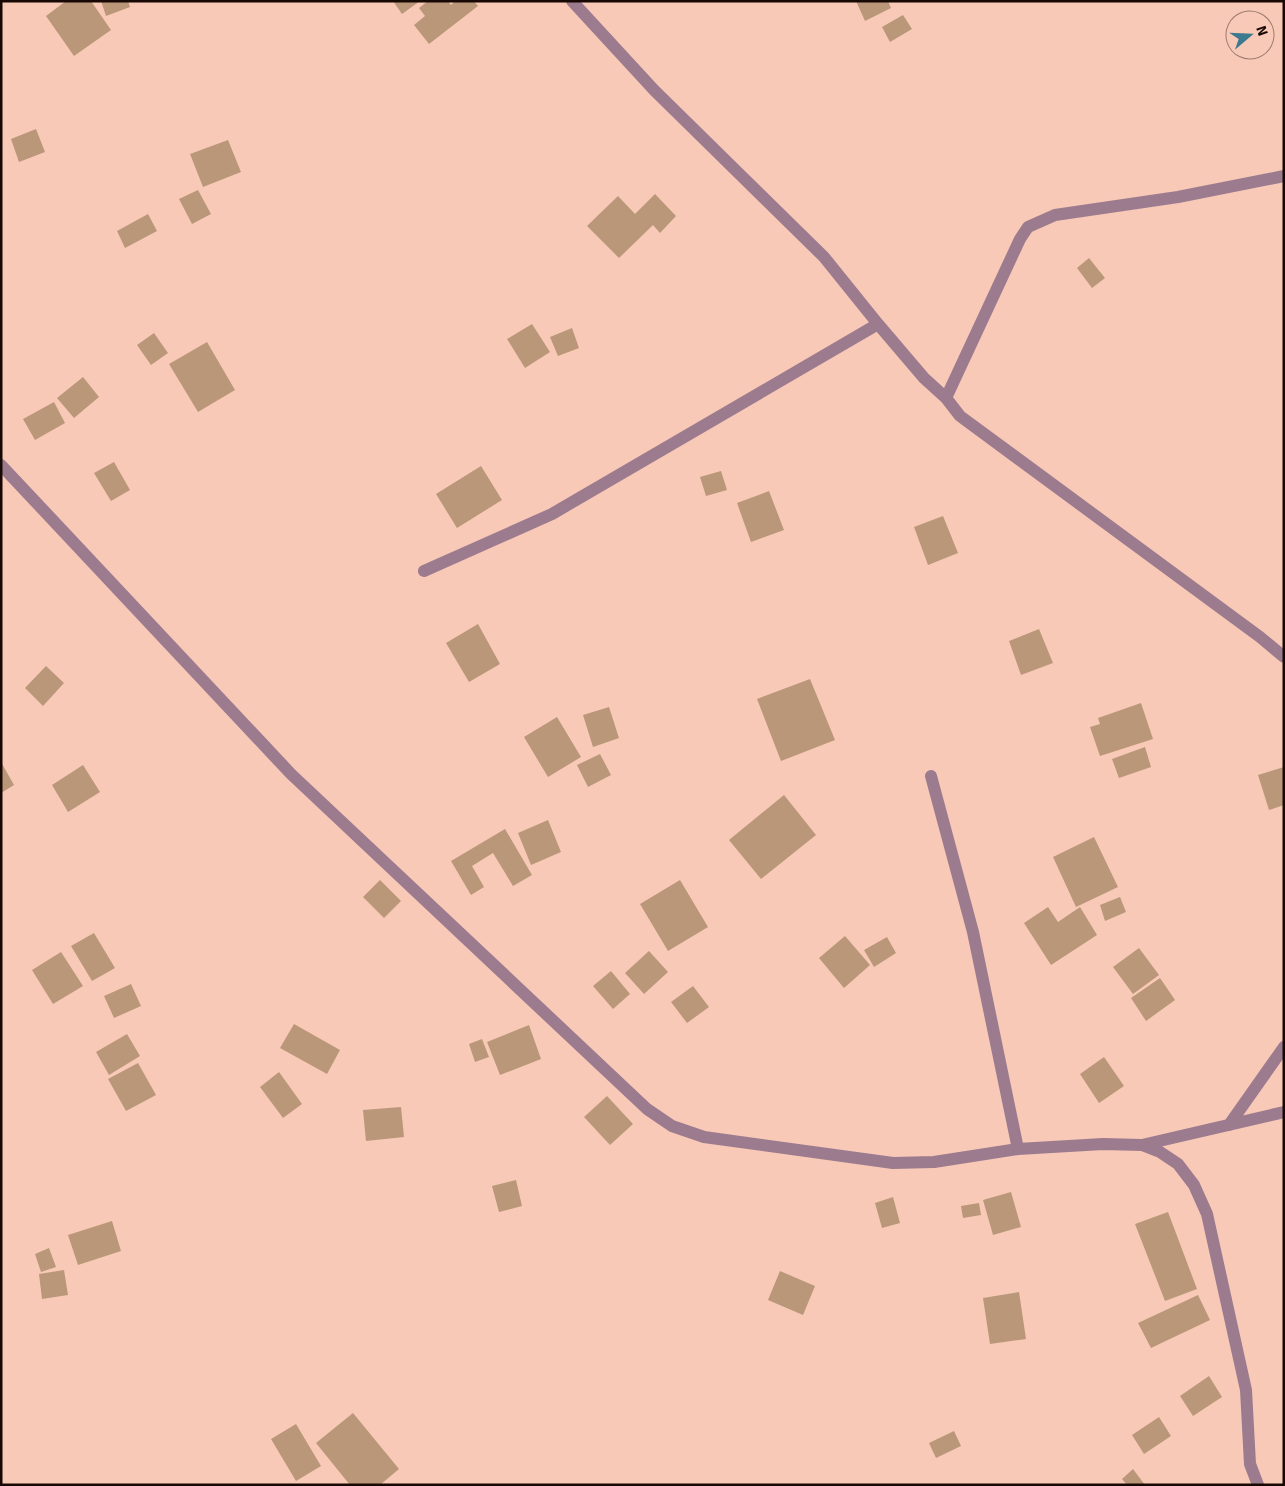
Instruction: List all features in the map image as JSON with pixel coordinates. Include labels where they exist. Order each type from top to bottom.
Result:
[{"type":"street","points":[[572,1],[654,90],[824,257],[924,378],[946,398],[960,416],[1284,657]]},
{"type":"street","points":[[946,398],[1020,239],[1028,227],[1055,215],[1178,197],[1284,176]]},
{"type":"street","points":[[424,571],[552,514],[878,324]]},
{"type":"street","points":[[1,465],[291,774],[647,1109],[672,1126],[704,1137],[893,1163],[934,1162],[1018,1149],[1103,1144],[1142,1145],[1284,1112]]},
{"type":"street","points":[[931,776],[973,932],[1018,1149]]},
{"type":"street","points":[[1229,1125],[1284,1047]]},
{"type":"street","points":[[1142,1145],[1160,1152],[1178,1164],[1194,1185],[1207,1214],[1246,1390],[1250,1464],[1258,1485]]},
{"type":"building","points":[[66,1],[91,1],[111,30],[74,56],[46,16]]},
{"type":"building","points":[[101,1],[128,1],[130,7],[106,16]]},
{"type":"building","points":[[393,1],[420,1],[402,14]]},
{"type":"building","points":[[428,1],[448,1],[451,5],[455,1],[474,1],[478,6],[429,44],[414,25],[425,16],[419,8]]},
{"type":"building","points":[[856,1],[888,1],[891,8],[865,21]]},
{"type":"building","points":[[903,15],[912,29],[890,42],[882,27]]},
{"type":"building","points":[[36,129],[45,152],[19,162],[11,139]]},
{"type":"building","points":[[228,140],[241,172],[203,187],[190,154]]},
{"type":"building","points":[[198,190],[211,214],[192,224],[179,199]]},
{"type":"building","points":[[655,194],[676,216],[660,233],[653,225],[619,258],[587,226],[618,196],[635,214]]},
{"type":"building","points":[[148,214],[157,231],[125,248],[117,231]]},
{"type":"building","points":[[1089,258],[1105,278],[1092,288],[1077,268]]},
{"type":"building","points":[[532,324],[550,352],[525,368],[507,339]]},
{"type":"building","points":[[572,328],[579,348],[558,356],[550,337]]},
{"type":"building","points":[[154,333],[168,353],[151,365],[137,345]]},
{"type":"building","points":[[207,342],[235,390],[198,412],[169,364]]},
{"type":"building","points":[[83,377],[99,397],[74,418],[57,398]]},
{"type":"building","points":[[54,402],[65,423],[35,440],[23,419]]},
{"type":"building","points":[[114,462],[130,490],[111,501],[94,473]]},
{"type":"building","points":[[481,466],[502,500],[457,528],[436,494]]},
{"type":"building","points":[[721,471],[727,490],[706,496],[700,477]]},
{"type":"building","points":[[769,491],[784,530],[751,542],[737,503]]},
{"type":"building","points":[[943,516],[958,553],[928,565],[914,527]]},
{"type":"building","points":[[478,624],[500,664],[469,682],[446,643]]},
{"type":"building","points":[[1039,629],[1053,663],[1021,675],[1009,641]]},
{"type":"building","points":[[46,666],[64,683],[43,706],[25,688]]},
{"type":"building","points":[[810,679],[835,740],[781,761],[757,699]]},
{"type":"building","points":[[1141,703],[1153,739],[1100,756],[1090,727],[1100,724],[1098,718]]},
{"type":"building","points":[[609,707],[619,738],[593,747],[583,715]]},
{"type":"building","points":[[557,717],[581,757],[548,777],[524,737]]},
{"type":"building","points":[[1145,747],[1151,767],[1119,778],[1112,759]]},
{"type":"building","points":[[600,754],[611,775],[588,787],[577,765]]},
{"type":"building","points":[[1,762],[14,785],[1,793]]},
{"type":"building","points":[[83,765],[100,792],[68,812],[52,785]]},
{"type":"building","points":[[1284,767],[1284,805],[1269,810],[1258,775]]},
{"type":"building","points":[[784,795],[816,835],[761,879],[729,840]]},
{"type":"building","points":[[548,820],[561,852],[531,865],[518,833]]},
{"type":"building","points":[[505,829],[532,875],[513,886],[493,853],[472,866],[484,887],[471,895],[451,861]]},
{"type":"building","points":[[1094,837],[1118,887],[1076,907],[1053,857]]},
{"type":"building","points":[[380,880],[401,901],[384,918],[363,897]]},
{"type":"building","points":[[680,880],[708,927],[668,951],[640,904]]},
{"type":"building","points":[[1120,897],[1126,912],[1105,921],[1100,905]]},
{"type":"building","points":[[1048,907],[1058,922],[1080,907],[1097,935],[1051,965],[1024,923]]},
{"type":"building","points":[[94,933],[115,968],[92,981],[71,946]]},
{"type":"building","points":[[845,936],[870,965],[844,988],[819,958]]},
{"type":"building","points":[[887,937],[896,953],[874,967],[864,950]]},
{"type":"building","points":[[1139,948],[1159,975],[1133,994],[1113,967]]},
{"type":"building","points":[[649,951],[668,972],[644,994],[625,973]]},
{"type":"building","points":[[61,952],[83,986],[53,1004],[32,970]]},
{"type":"building","points":[[611,971],[630,994],[613,1009],[593,986]]},
{"type":"building","points":[[1160,978],[1175,1000],[1146,1021],[1131,998]]},
{"type":"building","points":[[131,984],[141,1006],[114,1018],[104,996]]},
{"type":"building","points":[[693,986],[709,1007],[687,1023],[671,1002]]},
{"type":"building","points":[[294,1024],[340,1050],[327,1074],[280,1048]]},
{"type":"building","points":[[529,1025],[541,1059],[500,1075],[487,1042]]},
{"type":"building","points":[[127,1034],[140,1056],[109,1075],[96,1052]]},
{"type":"building","points":[[482,1039],[489,1057],[475,1062],[469,1044]]},
{"type":"building","points":[[1104,1057],[1124,1086],[1099,1103],[1080,1074]]},
{"type":"building","points":[[138,1063],[156,1095],[126,1111],[108,1079]]},
{"type":"building","points":[[279,1072],[302,1104],[283,1118],[260,1087]]},
{"type":"building","points":[[607,1096],[633,1124],[610,1145],[584,1117]]},
{"type":"building","points":[[401,1107],[404,1137],[366,1141],[363,1110]]},
{"type":"building","points":[[516,1180],[522,1206],[499,1212],[492,1186]]},
{"type":"building","points":[[1011,1192],[1021,1227],[993,1235],[983,1200]]},
{"type":"building","points":[[893,1197],[900,1223],[882,1228],[875,1203]]},
{"type":"building","points":[[979,1203],[981,1215],[963,1218],[961,1206]]},
{"type":"building","points":[[1168,1212],[1197,1289],[1165,1301],[1135,1224]]},
{"type":"building","points":[[112,1221],[121,1251],[78,1265],[68,1235]]},
{"type":"building","points":[[49,1248],[56,1267],[41,1272],[35,1254]]},
{"type":"building","points":[[64,1270],[68,1295],[42,1299],[39,1274]]},
{"type":"building","points":[[780,1271],[815,1286],[803,1315],[768,1300]]},
{"type":"building","points":[[1019,1292],[1026,1339],[990,1344],[983,1298]]},
{"type":"building","points":[[1198,1295],[1210,1320],[1151,1348],[1138,1323]]},
{"type":"building","points":[[1209,1376],[1222,1397],[1193,1416],[1180,1396]]},
{"type":"building","points":[[353,1413],[399,1469],[380,1485],[350,1485],[316,1443]]},
{"type":"building","points":[[1159,1417],[1171,1436],[1144,1454],[1132,1435]]},
{"type":"building","points":[[296,1424],[321,1466],[296,1481],[271,1439]]},
{"type":"building","points":[[954,1431],[961,1446],[936,1458],[929,1443]]},
{"type":"building","points":[[1133,1469],[1145,1485],[1127,1485],[1122,1479]]}]
